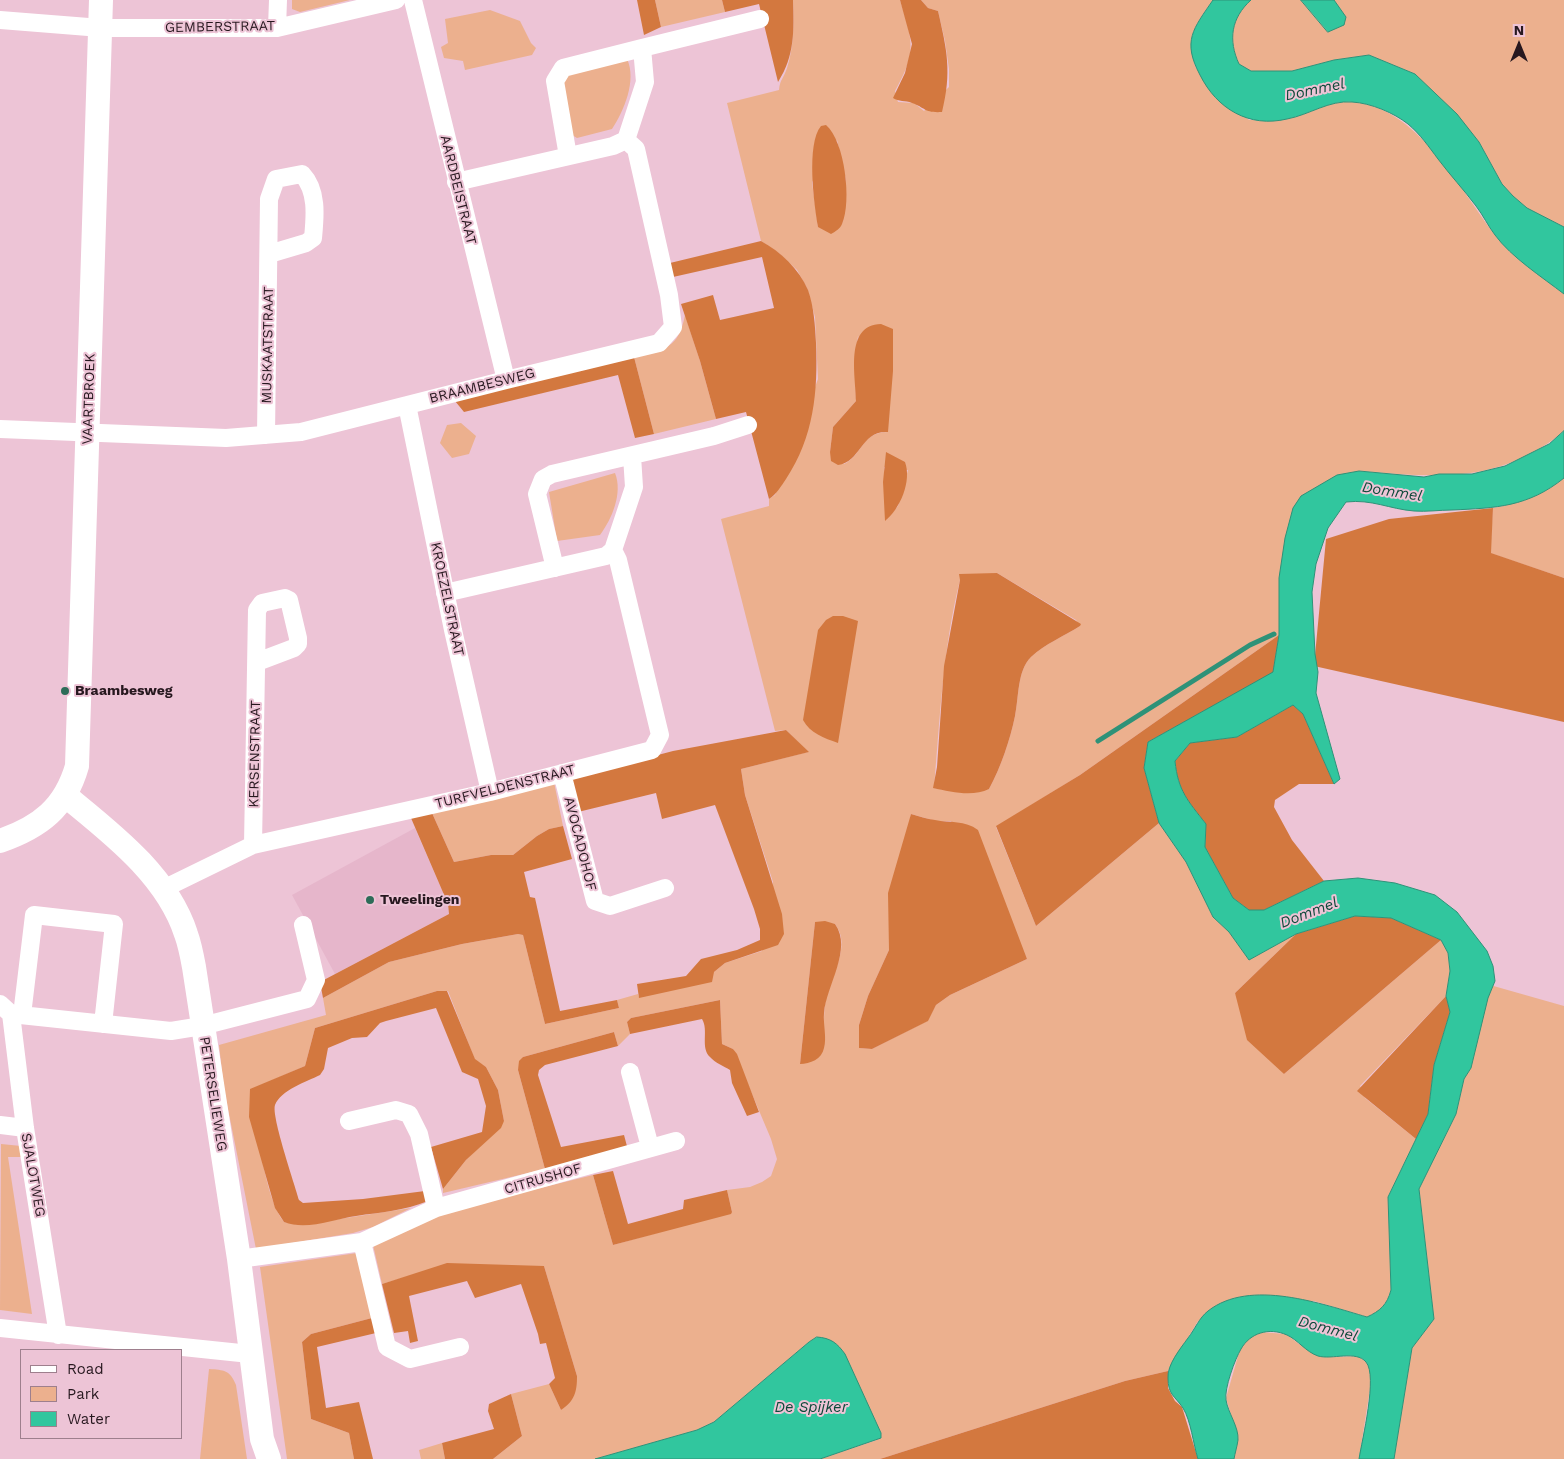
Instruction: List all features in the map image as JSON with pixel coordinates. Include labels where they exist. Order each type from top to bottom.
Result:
[{"type":"street","name":"VAARTBROEK","points":[[66,796],[77,766],[79,741],[101,0]]},
{"type":"street","points":[[277,28],[278,0]]},
{"type":"street","name":"GEMBERSTRAAT","points":[[0,20],[101,28],[277,28],[396,0]]},
{"type":"street","name":"AARDBEISTRAAT","points":[[412,0],[506,380]]},
{"type":"street","points":[[568,156],[555,81],[563,68],[760,19]]},
{"type":"street","points":[[456,182],[613,146],[626,140],[645,82],[642,48]]},
{"type":"street","name":"BRAAMBESWEG","points":[[0,429],[226,438],[301,432],[407,404],[659,343],[673,327],[669,295],[636,149],[626,140]]},
{"type":"street","name":"MUSKAATSTRAAT","points":[[266,435],[269,254]]},
{"type":"street","name":"KROEZELSTRAAT","points":[[407,404],[445,593],[490,792]]},
{"type":"street","points":[[555,568],[538,494],[543,479],[552,474],[714,436],[748,425]]},
{"type":"street","points":[[445,593],[606,556],[613,550],[634,488],[632,456]]},
{"type":"street","name":"TURFVELDENSTRAAT","points":[[163,889],[253,845],[490,792],[652,750],[660,735],[618,560],[613,550]]},
{"type":"street","name":"KERSENSTRAAT","points":[[253,845],[257,662]]},
{"type":"street","name":"AVOCADOHOF","points":[[562,773],[595,901],[610,906],[665,888]]},
{"type":"street","points":[[0,841],[26,829],[47,816],[66,796]]},
{"type":"street","name":"PETERSELIEWEG","points":[[66,796],[124,845],[163,889],[186,932],[194,968],[239,1259],[264,1452]]},
{"type":"street","name":"SJALOTWEG","points":[[58,1335],[25,1128],[11,1011],[34,915],[114,924],[103,1024]]},
{"type":"street","points":[[11,1011],[171,1031],[202,1026],[307,1000],[316,980],[303,925]]},
{"type":"street","points":[[630,1072],[650,1147]]},
{"type":"street","points":[[349,1121],[396,1110],[408,1114],[419,1134],[436,1208]]},
{"type":"street","points":[[0,1125],[25,1128]]},
{"type":"street","name":"CITRUSHOF","points":[[239,1259],[362,1242],[436,1208],[676,1141]]},
{"type":"street","points":[[362,1242],[387,1347],[410,1359],[460,1347]]},
{"type":"street","points":[[0,1328],[250,1354]]},
{"type":"shaded area","points":[[637,0],[655,0],[661,27],[644,35]]},
{"type":"shaded area","points":[[722,0],[793,0],[793,32],[790,53],[784,72],[778,82],[759,4],[725,12]]},
{"type":"shaded area","points":[[900,0],[921,0],[928,8],[938,11],[944,38],[948,73],[942,112],[928,111],[912,103],[893,98],[905,73],[912,44]]},
{"type":"shaded area","points":[[826,125],[833,133],[838,144],[845,172],[846,187],[845,214],[842,224],[839,229],[831,234],[818,227],[812,175],[816,135],[821,126]]},
{"type":"shaded area","points":[[761,241],[776,250],[789,262],[804,282],[812,303],[816,343],[815,396],[803,447],[779,490],[769,499],[746,412],[716,419],[700,361],[681,304],[713,295],[720,320],[774,308],[762,257],[673,277],[670,263]]},
{"type":"shaded area","points":[[881,324],[893,329],[893,371],[888,432],[872,436],[852,458],[846,463],[838,465],[831,461],[830,452],[833,427],[856,401],[854,366],[857,342],[861,333],[869,327]]},
{"type":"shaded area","points":[[634,357],[654,434],[635,438],[618,375],[464,412],[455,401]]},
{"type":"shaded area","points":[[886,452],[905,462],[907,478],[900,502],[885,521],[883,482]]},
{"type":"shaded area","points":[[1493,508],[1491,553],[1564,578],[1564,722],[1314,666],[1326,539],[1389,519]]},
{"type":"shaded area","points":[[997,573],[1081,624],[1042,648],[1026,663],[1019,685],[1015,716],[1008,744],[989,789],[969,793],[933,788],[937,767],[944,666],[960,580],[959,574]]},
{"type":"shaded area","points":[[833,616],[843,616],[858,621],[838,743],[813,732],[803,720],[818,630],[826,620]]},
{"type":"shaded area","points":[[1279,635],[1273,673],[1148,742],[1144,768],[1159,823],[1036,926],[996,826],[1080,775]]},
{"type":"shaded area","points":[[1293,705],[1303,714],[1334,784],[1299,784],[1275,800],[1274,807],[1292,840],[1324,881],[1264,910],[1249,910],[1233,898],[1205,847],[1206,824],[1181,788],[1175,761],[1190,743],[1237,737]]},
{"type":"shaded area","points":[[786,730],[809,752],[741,769],[745,795],[782,914],[784,934],[778,945],[725,963],[714,972],[712,982],[639,998],[637,984],[686,976],[701,959],[737,950],[760,940],[760,929],[754,909],[715,805],[662,819],[656,793],[578,812],[571,778],[673,751]]},
{"type":"shaded area","points":[[432,813],[454,862],[491,855],[513,855],[549,829],[563,826],[572,859],[524,872],[530,897],[535,898],[560,1011],[617,1000],[619,1008],[545,1024],[523,935],[518,934],[462,944],[389,962],[323,998],[320,982],[449,914],[448,904],[411,818]]},
{"type":"shaded area","points":[[911,814],[932,820],[963,823],[978,830],[1027,959],[950,995],[936,1005],[928,1021],[872,1049],[859,1048],[859,1025],[868,996],[889,950],[888,893]]},
{"type":"shaded area","name":"Tweelingen","points":[[415,828],[448,904],[449,914],[335,974],[292,895]]},
{"type":"shaded area","points":[[1355,916],[1391,918],[1441,940],[1284,1074],[1247,1040],[1235,993],[1296,934]]},
{"type":"shaded area","points":[[825,921],[835,924],[840,934],[841,945],[837,968],[824,1013],[825,1044],[823,1052],[818,1058],[808,1063],[800,1064],[815,922]]},
{"type":"shaded area","points":[[437,991],[447,991],[475,1059],[486,1067],[498,1090],[504,1121],[501,1128],[466,1160],[443,1189],[431,1147],[482,1132],[486,1106],[478,1079],[462,1072],[436,1008],[380,1023],[367,1037],[352,1038],[328,1048],[324,1069],[320,1075],[294,1087],[278,1100],[275,1105],[276,1122],[299,1200],[303,1203],[363,1199],[425,1191],[428,1201],[401,1209],[347,1217],[320,1224],[302,1225],[284,1222],[275,1208],[249,1117],[250,1089],[305,1066],[315,1028]]},
{"type":"shaded area","points":[[1446,996],[1450,1012],[1434,1065],[1428,1114],[1416,1139],[1357,1091]]},
{"type":"shaded area","points":[[720,1000],[722,1044],[733,1049],[737,1054],[759,1112],[747,1116],[732,1083],[730,1070],[714,1061],[707,1053],[705,1028],[702,1019],[630,1034],[627,1022],[631,1018]]},
{"type":"shaded area","points":[[614,1032],[618,1046],[545,1065],[539,1070],[538,1075],[561,1147],[624,1135],[628,1150],[545,1169],[518,1070],[519,1061],[523,1057]]},
{"type":"shaded area","points":[[613,1171],[628,1224],[683,1209],[684,1200],[727,1190],[732,1212],[731,1214],[613,1245],[593,1175]]},
{"type":"shaded area","points":[[447,1263],[544,1266],[577,1376],[574,1395],[566,1407],[561,1410],[549,1384],[555,1378],[546,1343],[540,1344],[521,1284],[475,1298],[467,1281],[409,1296],[418,1341],[410,1343],[408,1331],[394,1333],[382,1284]]},
{"type":"shaded area","points":[[372,1318],[376,1333],[317,1347],[326,1408],[359,1402],[373,1459],[354,1459],[349,1433],[311,1419],[302,1342],[311,1334]]},
{"type":"shaded area","points":[[1168,1371],[1168,1388],[1175,1401],[1182,1407],[1198,1459],[880,1459],[1125,1381]]},
{"type":"shaded area","points":[[511,1394],[522,1436],[493,1459],[445,1459],[442,1443],[494,1429],[488,1411],[489,1404]]},
{"type":"green space","points":[[292,0],[350,0],[300,12],[292,9]]},
{"type":"green space","points":[[655,0],[722,0],[725,12],[661,27]]},
{"type":"green space","points":[[793,0],[900,0],[908,26],[911,47],[907,66],[895,91],[898,102],[914,103],[924,111],[949,87],[949,69],[938,11],[928,8],[921,0],[1213,0],[1197,24],[1192,40],[1191,48],[1196,68],[1249,120],[1282,120],[1327,105],[1344,102],[1375,107],[1397,118],[1417,134],[1435,153],[1495,235],[1509,251],[1564,294],[1564,431],[1540,448],[1515,461],[1491,469],[1466,474],[1414,475],[1359,471],[1279,615],[1279,635],[1080,775],[996,827],[1036,926],[1159,823],[1186,862],[1213,917],[1229,932],[1249,960],[1296,934],[1235,993],[1284,1074],[1441,940],[1448,953],[1450,971],[1446,996],[1360,1086],[1365,1098],[1416,1139],[1388,1197],[1391,1290],[1381,1310],[1367,1317],[1314,1301],[1198,1321],[1168,1371],[1125,1381],[880,1459],[820,1459],[874,1441],[881,1438],[881,1433],[864,1397],[817,1337],[714,1422],[697,1430],[595,1459],[493,1459],[522,1436],[511,1394],[549,1384],[561,1410],[577,1376],[544,1266],[419,1273],[382,1284],[373,1245],[455,1209],[593,1175],[613,1245],[732,1212],[727,1190],[750,1187],[762,1182],[771,1176],[777,1159],[771,1139],[733,1049],[722,1044],[720,1000],[631,1018],[627,1022],[630,1034],[618,1046],[614,1032],[523,1057],[518,1070],[545,1169],[443,1193],[443,1189],[466,1160],[504,1121],[498,1090],[486,1067],[475,1060],[448,991],[437,991],[315,1028],[305,1066],[250,1090],[266,1178],[277,1211],[284,1222],[300,1225],[411,1208],[373,1227],[353,1233],[256,1249],[224,1089],[219,1045],[326,1015],[323,998],[389,962],[462,944],[518,934],[523,935],[545,1024],[619,1008],[617,1000],[638,994],[639,997],[714,972],[725,963],[762,951],[773,882],[745,795],[741,769],[808,752],[786,730],[775,731],[721,519],[769,506],[769,499],[775,495],[818,379],[815,317],[807,288],[797,270],[780,254],[761,241],[727,103],[779,90],[791,52]],"holes":[[[837,140],[846,180],[843,222],[818,227],[812,182]],[[858,336],[888,432],[872,436],[844,464],[830,452],[833,427],[856,401],[855,357]],[[884,467],[908,470],[898,506],[886,520]],[[997,573],[1076,620],[1080,626],[1042,648],[1026,663],[1019,685],[1011,734],[993,781],[989,789],[966,793],[934,788],[946,657],[960,580]],[[911,814],[936,821],[951,821],[1027,959],[950,995],[936,1005],[927,1021],[872,1049],[859,1048],[859,1025],[868,996],[889,950]],[[815,922],[835,924],[840,933],[841,942],[839,961],[826,998],[824,1048],[800,1064]]]},
{"type":"green space","points":[[1251,0],[1301,0],[1328,32],[1346,17],[1334,0],[1564,0],[1564,227],[1527,208],[1513,196],[1502,184],[1479,142],[1415,74],[1369,55],[1334,60],[1292,71],[1251,71],[1239,64],[1233,46],[1233,30],[1239,14]]},
{"type":"green space","points":[[490,10],[520,21],[531,43],[536,48],[532,55],[465,70],[463,61],[444,58],[441,47],[448,43],[445,19]]},
{"type":"green space","points":[[627,59],[631,76],[630,86],[625,104],[612,129],[577,138],[572,135],[563,78],[568,74]]},
{"type":"green space","points":[[685,315],[716,419],[654,434],[634,357],[668,346],[678,335]]},
{"type":"green space","points":[[461,423],[476,436],[469,454],[452,458],[440,443],[447,425]]},
{"type":"green space","points":[[615,473],[618,489],[615,506],[609,521],[600,535],[557,541],[549,492]]},
{"type":"green space","points":[[1564,478],[1564,578],[1490,553],[1493,508],[1531,498]]},
{"type":"green space","points":[[554,782],[563,826],[549,829],[513,855],[491,855],[454,862],[432,813]]},
{"type":"green space","points":[[1490,985],[1564,1006],[1564,1459],[1394,1459],[1412,1348],[1434,1319],[1419,1189],[1456,1114],[1464,1079],[1471,1068]]},
{"type":"green space","points":[[1,1144],[21,1146],[22,1157],[8,1157],[32,1314],[0,1310]]},
{"type":"green space","points":[[357,1253],[372,1318],[311,1334],[302,1342],[311,1419],[349,1433],[354,1459],[287,1459],[260,1267]]},
{"type":"green space","points":[[1259,1332],[1286,1334],[1299,1344],[1334,1357],[1358,1356],[1366,1362],[1371,1371],[1370,1389],[1359,1459],[1234,1459],[1238,1439],[1226,1398],[1240,1349],[1249,1338]]},
{"type":"green space","points":[[209,1369],[226,1372],[231,1376],[236,1385],[247,1459],[200,1459]]},
{"type":"green space","points":[[442,1443],[445,1459],[421,1459],[419,1450]]},
{"type":"water","name":"Dommel","points":[[1213,0],[1251,0],[1239,14],[1233,30],[1233,46],[1239,64],[1251,71],[1292,71],[1334,60],[1369,55],[1415,74],[1457,114],[1479,142],[1502,184],[1513,196],[1527,208],[1564,227],[1564,294],[1509,251],[1492,232],[1476,206],[1424,141],[1408,124],[1396,116],[1367,104],[1344,102],[1327,105],[1287,119],[1260,121],[1247,118],[1225,106],[1207,87],[1200,75],[1192,53],[1191,44],[1195,28]]},
{"type":"water","points":[[1301,0],[1334,0],[1346,17],[1344,25],[1328,32]]},
{"type":"water","name":"Dommel","points":[[1564,431],[1564,478],[1538,495],[1497,507],[1428,511],[1405,510],[1355,501],[1346,502],[1328,528],[1316,564],[1312,592],[1315,654],[1318,672],[1316,693],[1340,779],[1334,784],[1303,714],[1293,705],[1237,737],[1190,743],[1175,761],[1181,788],[1206,824],[1205,847],[1233,898],[1249,910],[1264,910],[1324,881],[1358,878],[1395,883],[1435,895],[1457,912],[1487,951],[1493,966],[1495,981],[1488,998],[1471,1068],[1464,1079],[1456,1114],[1419,1189],[1434,1319],[1412,1348],[1394,1459],[1359,1459],[1370,1394],[1369,1369],[1362,1358],[1318,1356],[1287,1335],[1267,1332],[1255,1335],[1245,1343],[1230,1374],[1226,1400],[1238,1435],[1234,1459],[1198,1459],[1186,1413],[1169,1388],[1168,1373],[1178,1352],[1208,1311],[1225,1301],[1244,1296],[1265,1295],[1308,1301],[1367,1317],[1385,1304],[1391,1290],[1388,1197],[1428,1114],[1434,1065],[1450,1012],[1446,996],[1450,971],[1448,953],[1441,940],[1391,918],[1355,916],[1296,934],[1249,960],[1229,932],[1213,917],[1186,862],[1159,823],[1144,768],[1148,742],[1273,672],[1279,635],[1279,578],[1285,538],[1293,508],[1301,496],[1337,475],[1359,471],[1424,477],[1439,474],[1472,474],[1505,466],[1549,444]]},
{"type":"water","name":"De Spijker","points":[[817,1337],[833,1342],[845,1354],[881,1433],[881,1438],[820,1459],[595,1459],[697,1430],[714,1422]]},
{"type":"waterway","points":[[1098,741],[1250,645],[1274,634]]},
{"type":"place","name":"Braambesweg","points":[[65,691]]},
{"type":"place","name":"Tweelingen","points":[[370,900]]}]
